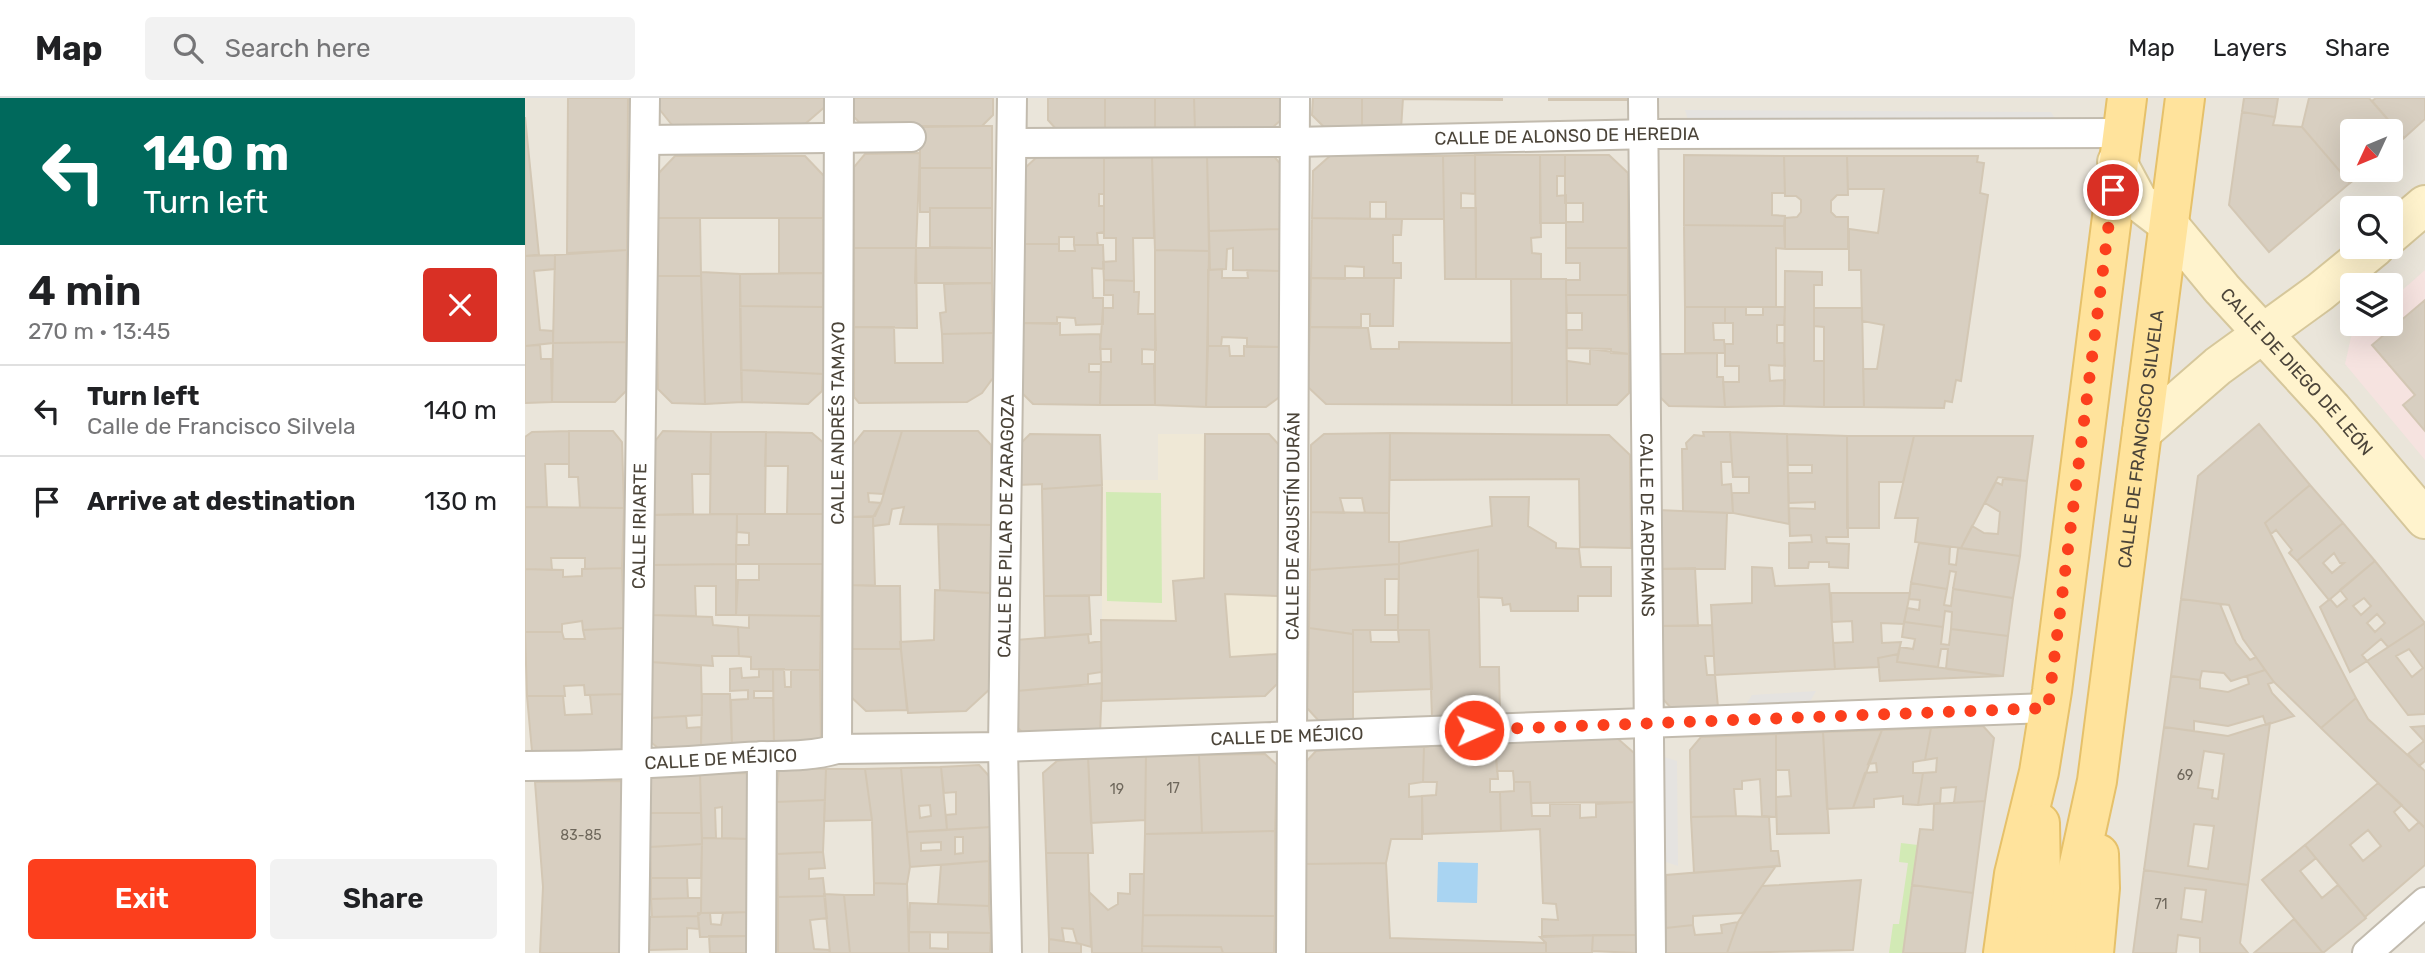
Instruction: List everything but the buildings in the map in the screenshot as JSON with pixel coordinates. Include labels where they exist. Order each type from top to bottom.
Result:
[{"type":"main road","name":"CALLE DE FRANCISCO SILVELA","points":[[2064,953],[2073,891],[2097,781],[2185,98]]},
{"type":"main road","points":[[2003,953],[2014,874],[2039,772],[2121,131]]},
{"type":"main road","points":[[2032,953],[2041,877],[2039,772]]},
{"type":"main road","name":"CALLE DE FRANCISCO SILVELA","points":[[2094,953],[2100,888],[2097,781]]},
{"type":"street","name":"CALLE IRIARTE","points":[[634,953],[645,98]]},
{"type":"street","name":"CALLE ANDRÉS TAMAYO","points":[[837,749],[839,98]]},
{"type":"street","name":"CALLE DE PILAR DE ZARAGOZA","points":[[1007,953],[1003,747],[1012,98]]},
{"type":"street","name":"CALLE DE AGUSTÍN DURÁN","points":[[1291,953],[1295,98]]},
{"type":"street","name":"CALLE DE ARDEMANS","points":[[1643,98],[1641,135],[1651,953]]},
{"type":"street","name":"CALLE DE ALONSO DE HEREDIA","points":[[1012,143],[2121,131]]},
{"type":"street","name":"CALLE DE DIEGO DE LEÓN","points":[[2121,131],[2138,201],[2168,225],[2332,409],[2425,519]]},
{"type":"street","points":[[645,140],[911,137]]},
{"type":"street","points":[[2403,224],[2425,205]]},
{"type":"street","points":[[2142,432],[2218,366],[2360,259]]},
{"type":"street","name":"CALLE DE MÉJICO","points":[[525,766],[637,765],[762,756],[813,756],[837,749],[1003,747],[2048,708]]},
{"type":"street","points":[[761,953],[762,756]]},
{"type":"street","points":[[2367,953],[2425,902]]},
{"type":"shaded area","points":[[525,98],[2425,98],[2425,953],[525,953]]},
{"type":"shaded area","points":[[1685,110],[2051,112],[2060,127],[1690,127]]},
{"type":"shaded area","points":[[2425,270],[2425,460],[2345,364],[2351,336],[2403,336],[2403,289]]},
{"type":"shaded area","points":[[1158,434],[1269,434],[1280,446],[1277,684],[1265,696],[1102,701],[1102,480],[1158,480]]},
{"type":"shaded area","points":[[1816,691],[1806,709],[1742,711],[1752,695]]},
{"type":"shaded area","points":[[1658,755],[1677,761],[1678,866],[1660,860]]},
{"type":"green space","points":[[1106,492],[1161,493],[1162,603],[1107,601]]},
{"type":"green space","points":[[1901,843],[1918,845],[1904,953],[1889,953],[1893,924],[1899,924],[1908,863],[1899,862]]},
{"type":"water","points":[[1438,862],[1478,863],[1477,903],[1437,902]]},
{"type":"route","points":[[1474,730],[1649,723],[1682,719],[2048,708],[2113,190]]}]
